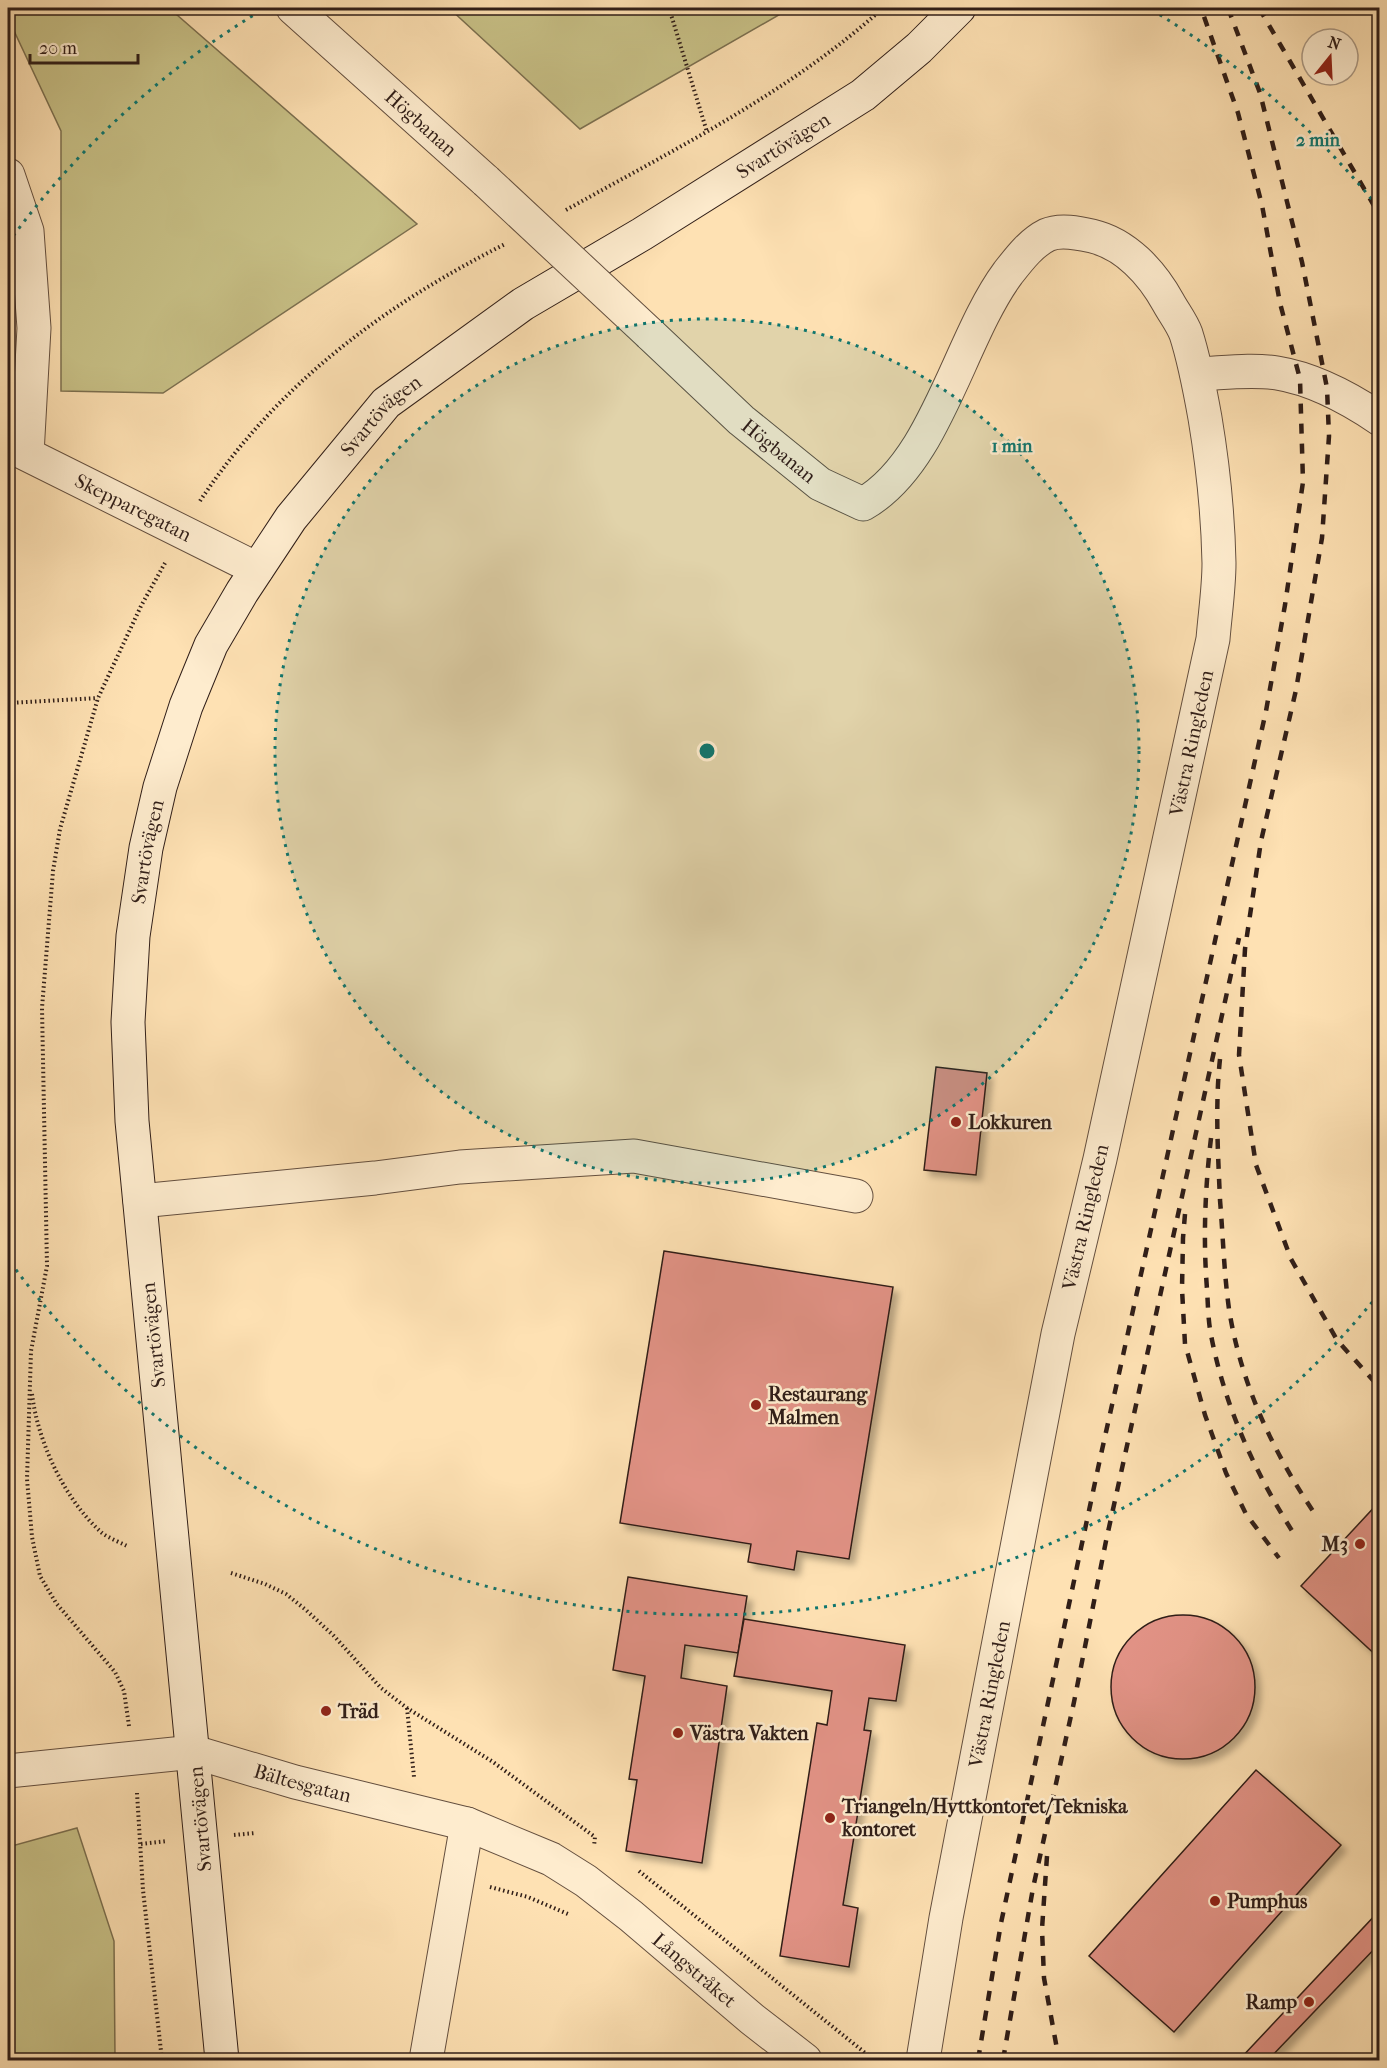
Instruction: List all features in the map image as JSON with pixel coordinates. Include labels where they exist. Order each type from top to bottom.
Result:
[{"type":"street","name":"Högbanan","points":[[293,8],[486,180],[741,420],[820,484],[863,504],[891,483],[919,447],[984,311],[1001,282],[1020,257],[1048,234],[1063,232],[1099,238],[1118,247],[1139,262],[1161,288],[1185,332],[1197,374]]},
{"type":"street","name":"Svartövägen","points":[[222,2061],[132,1121],[128,1022],[133,936],[144,859],[160,788],[186,706],[212,645],[242,592],[291,518],[386,403],[523,304],[672,215],[863,95],[918,48],[959,8]]},
{"type":"street","points":[[8,175],[27,231],[33,317],[17,450]]},
{"type":"street","points":[[1197,374],[1246,371],[1277,373],[1327,388],[1380,419]]},
{"type":"street","name":"Västra Ringleden","points":[[923,2061],[946,1918],[1058,1334],[1107,1124],[1212,639],[1219,564],[1218,544],[1210,447],[1197,374]]},
{"type":"street","name":"Skepparegatan","points":[[17,450],[258,569]]},
{"type":"street","points":[[140,1201],[375,1178],[460,1167],[634,1156],[856,1196]]},
{"type":"street","name":"Bältesgatan","points":[[8,1771],[194,1752],[295,1782],[467,1824],[551,1858],[586,1881]]},
{"type":"street","points":[[426,2061],[467,1824]]},
{"type":"street","name":"Långstråket","points":[[586,1881],[805,2061]]},
{"type":"path","points":[[669,8],[707,132]]},
{"type":"path","points":[[564,212],[707,132],[822,58],[883,8]]},
{"type":"path","points":[[162,2061],[143,1890],[138,1800],[124,1690],[115,1672],[56,1603],[37,1569],[27,1479],[31,1351],[47,1266],[42,1008],[53,871],[60,828],[98,698],[141,606],[201,500],[252,431],[273,408],[335,351],[405,301],[462,266],[513,240]]},
{"type":"path","points":[[8,703],[98,698]]},
{"type":"path","points":[[31,1379],[38,1425],[56,1472],[72,1499],[103,1534],[127,1546]]},
{"type":"path","points":[[231,1573],[265,1584],[286,1594],[333,1636],[381,1688],[407,1708],[493,1762],[525,1788],[595,1837],[577,1914],[569,1914],[528,1897],[458,1878]]},
{"type":"path","points":[[406,1809],[416,1773],[407,1708]]},
{"type":"path","points":[[639,1871],[874,2061]]},
{"type":"shaded area","points":[[8,8],[169,8],[417,224],[163,393],[61,391],[61,131],[8,18]]},
{"type":"shaded area","points":[[449,8],[791,8],[580,129]]},
{"type":"shaded area","points":[[77,1828],[114,1941],[115,2057],[85,2060],[8,2060],[8,1847]]},
{"type":"building","name":"Lokkuren","points":[[936,1067],[987,1073],[976,1175],[924,1170]]},
{"type":"building","name":"Restaurang Malmen","points":[[664,1251],[893,1287],[849,1559],[797,1551],[794,1570],[748,1562],[751,1544],[620,1523]]},
{"type":"building","name":"M3","points":[[1380,1501],[1380,1659],[1301,1586]]},
{"type":"building","name":"Västra Vakten","points":[[628,1577],[747,1596],[738,1653],[685,1645],[681,1678],[727,1686],[702,1863],[626,1851],[637,1780],[629,1779],[645,1676],[613,1670]]},
{"type":"building","points":[[1183,1615],[1211,1620],[1234,1636],[1250,1659],[1255,1687],[1250,1715],[1234,1738],[1211,1754],[1183,1759],[1155,1754],[1132,1738],[1116,1715],[1111,1687],[1116,1659],[1132,1636],[1155,1620]]},
{"type":"building","name":"Triangeln/Hyttkontoret/Tekniska kontoret","points":[[744,1619],[905,1645],[896,1701],[869,1698],[864,1730],[871,1731],[843,1905],[858,1908],[849,1967],[780,1956],[817,1723],[827,1725],[832,1691],[734,1676]]},
{"type":"building","name":"Pumphus","points":[[1256,1770],[1341,1845],[1174,2032],[1089,1956]]},
{"type":"building","name":"Ramp","points":[[1380,1910],[1380,1943],[1268,2060],[1239,2060]]},
{"type":"railway","points":[[978,2060],[1001,1923],[1100,1459],[1266,711],[1285,605],[1303,482],[1300,379],[1280,303],[1262,205],[1238,113],[1201,8]]},
{"type":"railway","points":[[1228,8],[1260,93],[1302,262],[1327,388],[1329,436],[1322,538],[1296,690],[1261,841],[1245,949],[1239,1055],[1256,1165],[1291,1259],[1337,1340],[1380,1388]]},
{"type":"railway","points":[[1259,8],[1380,216]]},
{"type":"railway","points":[[1003,2060],[1033,1888],[1074,1702],[1106,1541],[1239,938]]},
{"type":"railway","points":[[1220,1059],[1217,1112],[1220,1200],[1227,1295],[1234,1337],[1261,1418],[1287,1469],[1317,1517]]},
{"type":"railway","points":[[1211,1138],[1205,1233],[1211,1335],[1225,1389],[1244,1440],[1268,1490],[1296,1537]]},
{"type":"railway","points":[[1185,1214],[1182,1289],[1185,1344],[1205,1415],[1226,1473],[1246,1514],[1279,1558]]},
{"type":"railway","points":[[1047,1856],[1042,1929],[1044,1978],[1059,2060]]},
{"type":"place","name":"Lokkuren","points":[[956,1122]]},
{"type":"place","name":"Restaurang Malmen","points":[[756,1405]]},
{"type":"place","name":"M3","points":[[1360,1544]]},
{"type":"place","name":"Träd","points":[[326,1711]]},
{"type":"place","name":"Västra Vakten","points":[[678,1733]]},
{"type":"place","name":"Triangeln/Hyttkontoret/Tekniska kontoret","points":[[830,1818]]},
{"type":"place","name":"Pumphus","points":[[1215,1901]]},
{"type":"place","name":"Ramp","points":[[1309,2002]]}]
